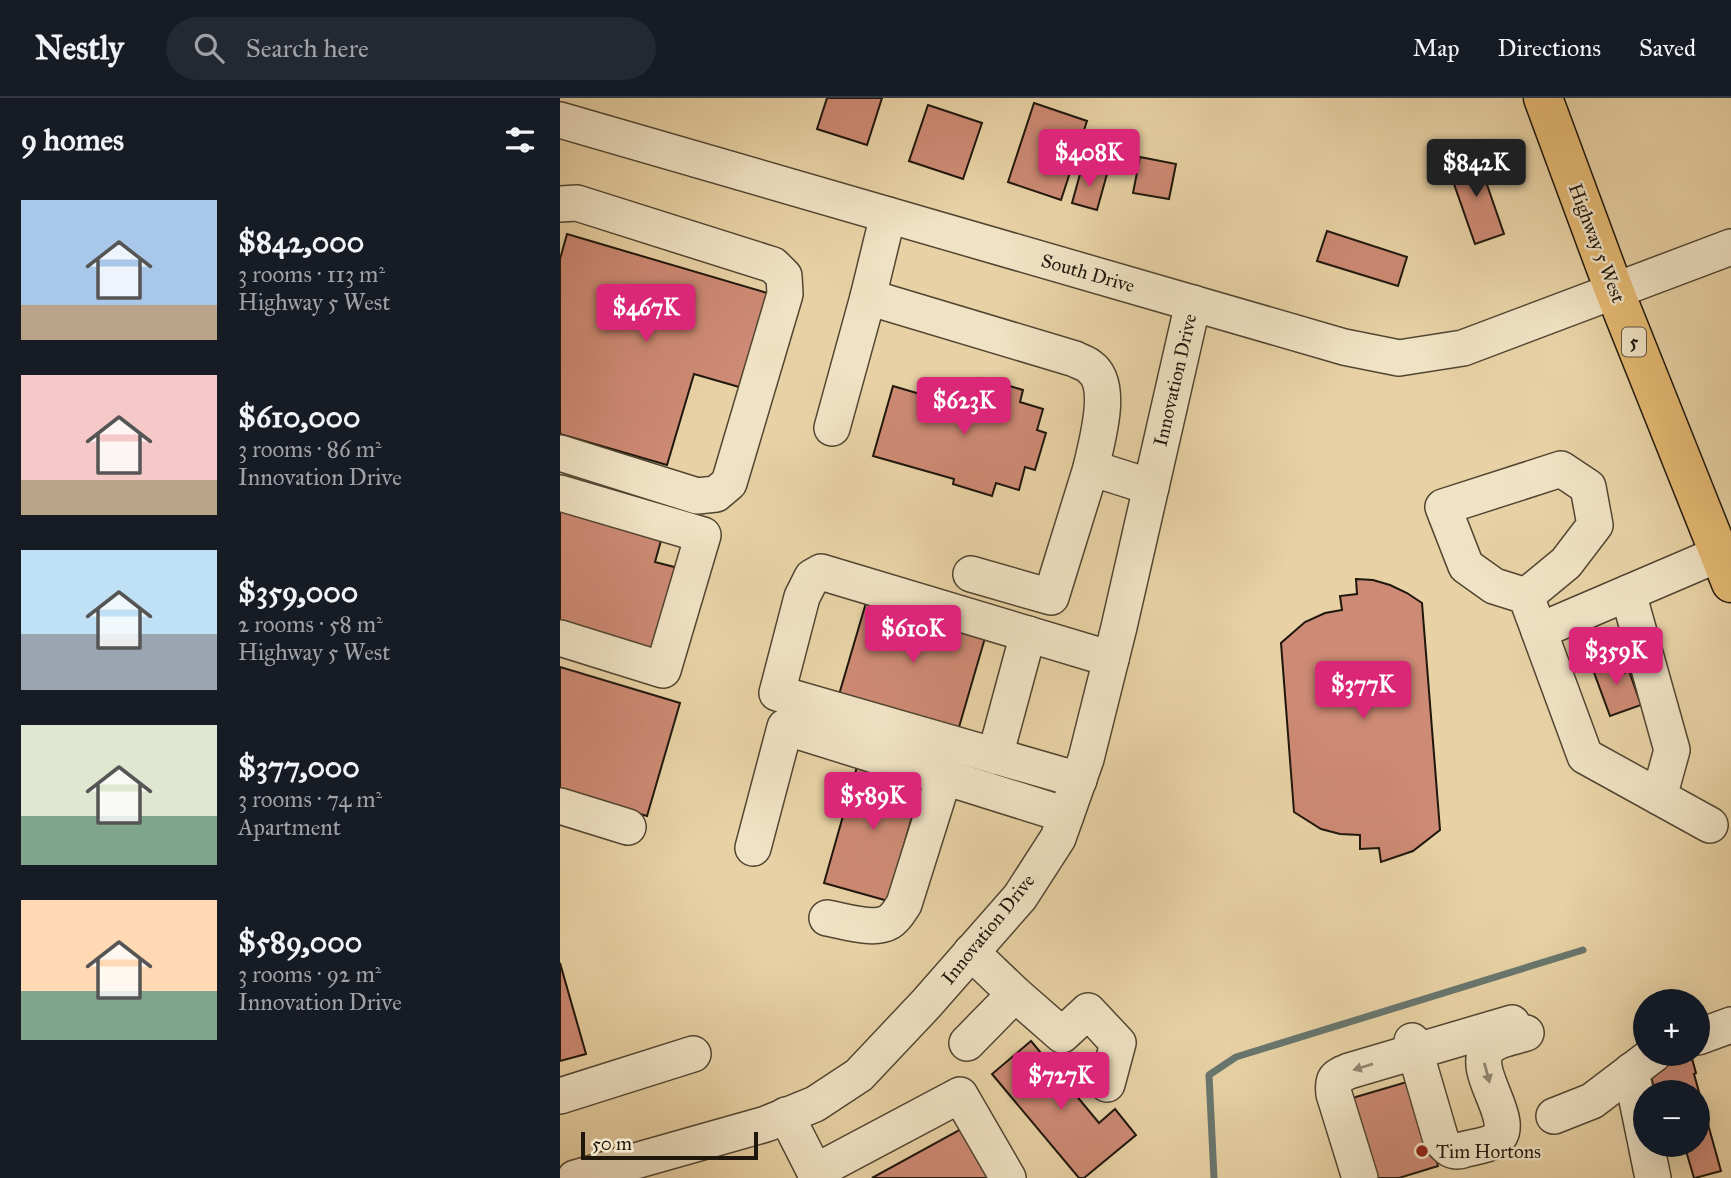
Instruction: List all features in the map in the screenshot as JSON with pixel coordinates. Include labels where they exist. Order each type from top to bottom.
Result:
[{"type":"main road","name":"Highway 5 West","points":[[1543,98],[1614,290],[1725,569]]},
{"type":"street","name":"South Drive","points":[[560,120],[1344,346],[1399,358],[1464,348],[1731,247]]},
{"type":"street","points":[[560,204],[577,203],[774,265],[784,276],[785,294],[729,483],[716,494],[697,496],[560,453]]},
{"type":"street","points":[[832,428],[888,215]]},
{"type":"street","points":[[868,296],[1075,359],[1091,367],[1101,380],[1103,397],[1091,468],[1051,597],[971,574]]},
{"type":"street","name":"Innovation Drive","points":[[597,1175],[766,1124],[815,1104],[859,1075],[1020,897],[1058,838],[1086,759],[1193,303]]},
{"type":"street","points":[[1091,468],[1151,487]]},
{"type":"street","points":[[560,493],[703,535],[663,670],[560,638]]},
{"type":"street","points":[[1539,631],[1628,593],[1725,569]]},
{"type":"street","points":[[1079,780],[777,693],[802,597],[812,577],[821,572],[1111,660]]},
{"type":"street","points":[[1628,593],[1672,750],[1659,797]]},
{"type":"street","points":[[1526,596],[1585,755],[1710,825]]},
{"type":"street","points":[[995,756],[1028,634]]},
{"type":"street","points":[[753,848],[785,727],[1066,815]]},
{"type":"street","points":[[827,918],[877,926],[890,921],[897,914],[904,904],[944,777]]},
{"type":"street","points":[[560,806],[628,827]]},
{"type":"street","points":[[971,952],[1062,1035],[1088,1011],[1118,1043],[1107,1084]]},
{"type":"street","points":[[967,1043],[1015,994]]},
{"type":"street","points":[[1710,1032],[1731,1024]]},
{"type":"street","points":[[1360,1178],[1334,1094],[1333,1083],[1337,1076],[1414,1046],[1524,1026],[1493,1044],[1483,1059],[1503,1122],[1501,1133],[1494,1141],[1458,1152],[1449,1150],[1441,1140],[1414,1046]]},
{"type":"street","points":[[560,1096],[693,1054]]},
{"type":"street","points":[[1554,1116],[1592,1101],[1637,1066]]},
{"type":"street","points":[[786,1115],[817,1175],[960,1095],[1008,1178]]},
{"type":"street","points":[[1649,1157],[1653,1178]]},
{"type":"building","points":[[827,98],[882,98],[867,145],[817,129]]},
{"type":"building","points":[[1034,103],[1087,121],[1061,200],[1008,182]]},
{"type":"building","points":[[928,105],[982,123],[963,179],[909,161]]},
{"type":"building","points":[[1476,153],[1504,234],[1475,244],[1447,164]]},
{"type":"building","points":[[1140,157],[1176,164],[1169,199],[1133,193]]},
{"type":"building","points":[[1082,167],[1107,174],[1097,210],[1072,203]]},
{"type":"building","points":[[1327,231],[1407,257],[1398,286],[1317,261]]},
{"type":"building","points":[[567,234],[774,295],[746,389],[694,374],[667,465],[560,434],[560,259]]},
{"type":"building","points":[[983,378],[1023,390],[1020,402],[1043,409],[1037,430],[1046,433],[1035,470],[1025,467],[1019,490],[996,483],[992,496],[953,484],[954,479],[873,456],[893,386],[974,410]]},
{"type":"building","points":[[560,507],[662,537],[655,562],[682,569],[658,649],[635,653],[560,631]]},
{"type":"building","points":[[1356,579],[1390,585],[1422,603],[1440,830],[1413,851],[1381,862],[1379,848],[1360,849],[1360,835],[1321,829],[1294,812],[1281,643],[1305,622],[1325,613],[1342,610],[1340,596],[1357,594]]},
{"type":"building","points":[[868,596],[987,631],[957,734],[838,698]]},
{"type":"building","points":[[1618,657],[1624,673],[1629,671],[1641,705],[1610,716],[1592,667]]},
{"type":"building","points":[[560,667],[680,703],[647,816],[560,790]]},
{"type":"building","points":[[858,763],[922,782],[888,901],[824,883]]},
{"type":"building","points":[[560,963],[586,1054],[560,1061]]},
{"type":"building","points":[[1031,1041],[1099,1123],[1115,1109],[1136,1135],[1084,1178],[1079,1178],[992,1074]]},
{"type":"building","points":[[1694,1066],[1696,1080],[1652,1080],[1648,1067]]},
{"type":"building","points":[[1417,1079],[1438,1166],[1399,1178],[1373,1178],[1349,1099]]},
{"type":"building","points":[[972,1123],[1002,1178],[872,1178]]},
{"type":"building","points":[[1710,1131],[1721,1171],[1694,1178],[1688,1157],[1710,1157]]},
{"type":"waterway","points":[[1214,1178],[1209,1075],[1236,1057],[1583,950]]},
{"type":"place","name":"Tim Hortons","points":[[1422,1151]]}]
